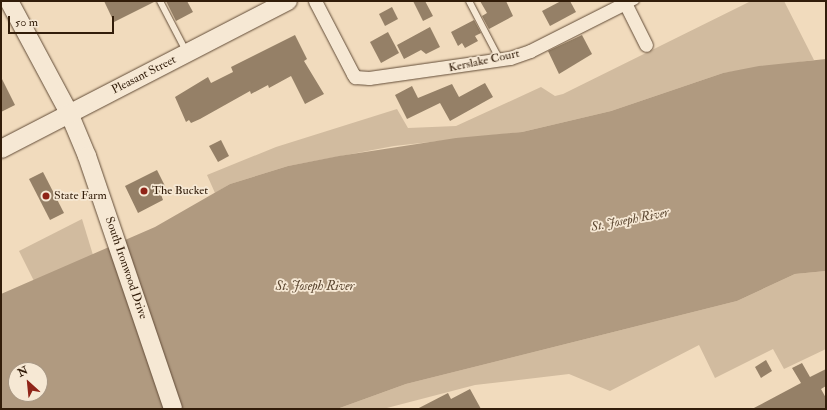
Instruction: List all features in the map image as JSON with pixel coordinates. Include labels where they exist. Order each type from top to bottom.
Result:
[{"type":"main road","name":"South Ironwood Drive","points":[[9,1],[69,113],[103,199],[173,409]]},
{"type":"main road","name":"Pleasant Street","points":[[1,149],[288,1]]},
{"type":"street","name":"Kerslake Court","points":[[314,1],[355,77],[424,72],[500,60],[530,51],[628,3]]},
{"type":"street","points":[[628,3],[646,45]]},
{"type":"lane","points":[[160,1],[187,53]]},
{"type":"lane","points":[[469,1],[500,60]]},
{"type":"shaded area","points":[[751,1],[784,1],[814,60],[723,73],[611,111],[522,132],[394,146],[288,166],[230,184],[215,193],[207,175],[276,147],[397,109],[408,128],[456,126],[541,87],[555,96],[563,94]]},
{"type":"shaded area","points":[[82,219],[93,255],[34,281],[19,251]]},
{"type":"shaded area","points":[[826,271],[826,349],[784,369],[773,349],[715,378],[699,345],[610,391],[569,374],[475,385],[383,409],[337,409],[406,384],[737,301],[795,274]]},
{"type":"water","name":"St. Joseph River","points":[[826,59],[826,271],[795,274],[737,301],[406,384],[337,409],[1,409],[1,294],[155,227],[230,184],[288,166],[339,156],[456,138],[522,132],[611,111],[723,73],[759,66]]},
{"type":"building","points":[[104,1],[156,1],[114,22]]},
{"type":"building","points":[[166,1],[187,1],[193,12],[176,21]]},
{"type":"building","points":[[413,1],[425,1],[433,16],[423,21]]},
{"type":"building","points":[[480,1],[506,1],[513,16],[489,29],[482,16],[487,13]]},
{"type":"building","points":[[561,1],[570,1],[576,12],[550,26],[542,11]]},
{"type":"building","points":[[392,7],[398,19],[385,26],[379,14]]},
{"type":"building","points":[[474,20],[481,33],[475,36],[478,41],[465,48],[462,43],[458,46],[451,32]]},
{"type":"building","points":[[430,27],[440,47],[426,54],[421,50],[404,59],[397,45]]},
{"type":"building","points":[[388,32],[399,53],[381,63],[370,42]]},
{"type":"building","points":[[295,35],[307,59],[304,61],[324,94],[305,104],[291,76],[269,88],[268,85],[251,94],[250,91],[191,123],[189,120],[186,122],[175,97],[208,77],[211,83],[233,72],[231,67]]},
{"type":"building","points":[[582,35],[592,54],[559,74],[548,51]]},
{"type":"building","points":[[1,77],[15,105],[1,112]]},
{"type":"building","points":[[485,83],[493,97],[450,121],[440,103],[407,119],[395,95],[412,86],[418,98],[452,84],[459,97]]},
{"type":"building","points":[[221,140],[229,156],[218,162],[209,146]]},
{"type":"building","name":"The Bucket","points":[[157,170],[165,186],[159,189],[163,200],[138,213],[125,186]]},
{"type":"building","name":"State Farm","points":[[43,172],[64,213],[50,220],[29,179]]},
{"type":"building","points":[[766,360],[772,371],[761,378],[755,367]]},
{"type":"building","points":[[802,363],[810,377],[826,369],[826,386],[821,389],[826,398],[826,409],[752,409],[801,383],[792,368]]},
{"type":"building","points":[[470,389],[481,409],[417,409],[448,393],[451,399]]},
{"type":"place","name":"The Bucket","points":[[144,191]]},
{"type":"place","name":"State Farm","points":[[46,196]]}]
